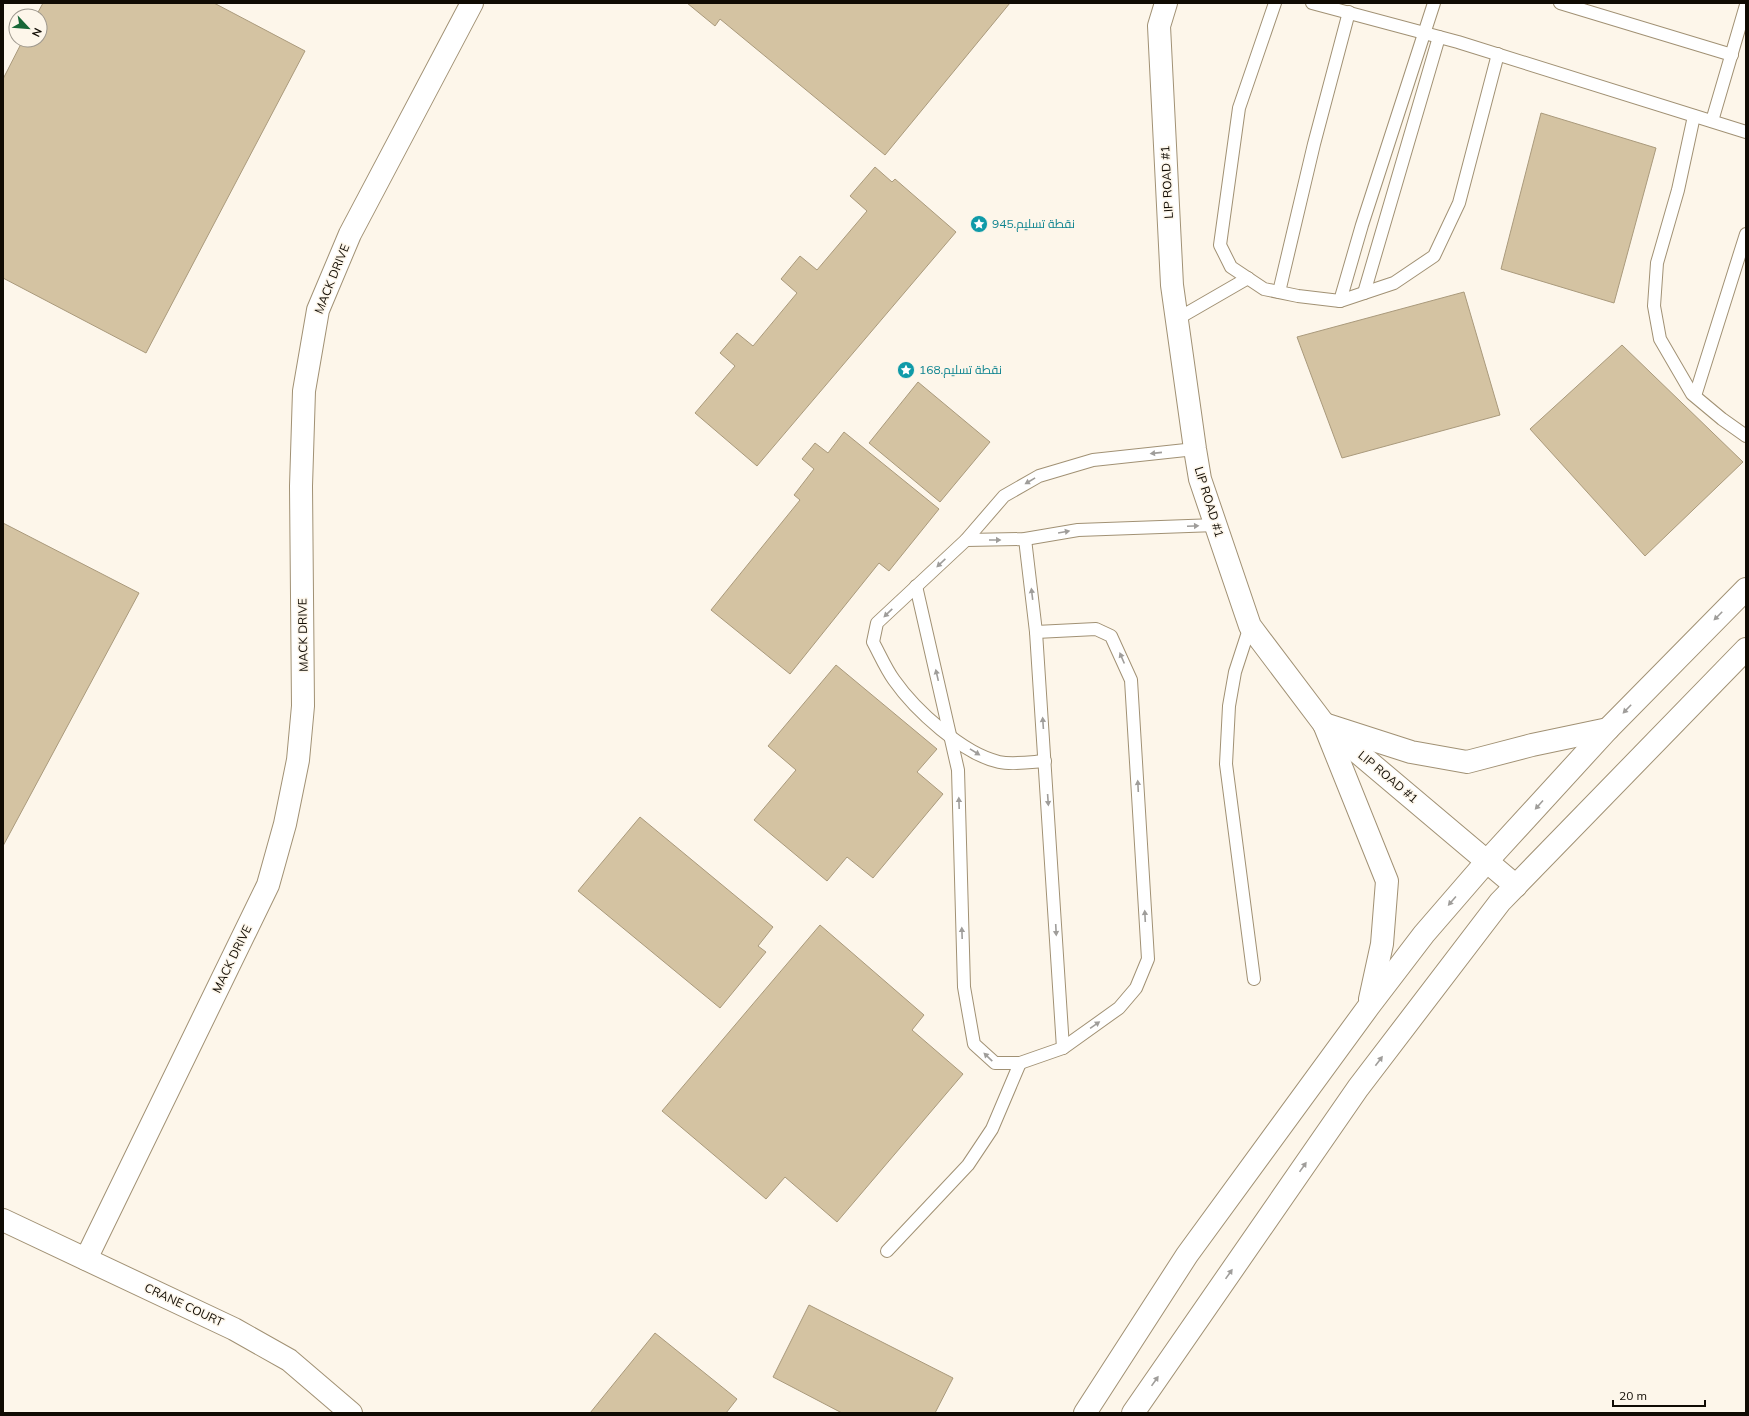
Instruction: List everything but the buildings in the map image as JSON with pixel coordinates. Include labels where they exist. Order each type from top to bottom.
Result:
[{"type":"street","name":"MACK DRIVE","points":[[86,1259],[268,885],[285,824],[298,760],[303,706],[301,486],[304,399],[318,310],[350,234],[472,3]]},
{"type":"street","name":"LIP ROAD #1","points":[[1166,3],[1159,26],[1172,285],[1200,479],[1250,626],[1324,724],[1488,860],[1516,886]]},
{"type":"street","points":[[1085,1413],[1187,1255],[1369,1006],[1424,934],[1488,860],[1608,729],[1746,589]]},
{"type":"street","points":[[1133,1413],[1358,1088],[1500,902],[1746,649]]},
{"type":"street","points":[[1324,724],[1410,752],[1467,762],[1608,729]]},
{"type":"street","points":[[1324,724],[1387,881],[1382,944],[1369,1006]]},
{"type":"street","name":"CRANE COURT","points":[[3,1220],[234,1329],[289,1360],[351,1413]]},
{"type":"lane","points":[[1275,3],[1239,108],[1220,245],[1232,268],[1264,289],[1340,301],[1394,283],[1434,256],[1459,203],[1498,54]]},
{"type":"lane","points":[[1312,3],[1498,54],[1746,132]]},
{"type":"lane","points":[[1340,301],[1362,225],[1434,3]]},
{"type":"lane","points":[[1560,3],[1732,55]]},
{"type":"lane","points":[[1712,121],[1746,6]]},
{"type":"lane","points":[[1279,292],[1314,144],[1349,12]]},
{"type":"lane","points":[[1364,293],[1438,37]]},
{"type":"lane","points":[[1694,116],[1678,190],[1657,263],[1654,306],[1660,339],[1692,394],[1722,419],[1746,436]]},
{"type":"lane","points":[[1695,396],[1746,234]]},
{"type":"lane","points":[[1177,319],[1248,278]]},
{"type":"lane","points":[[1045,762],[1000,762],[978,755],[950,736],[922,712],[894,680],[873,642],[877,623],[966,540],[1004,496],[1039,476],[1093,460],[1195,449]]},
{"type":"lane","points":[[966,540],[1025,539],[1078,530],[1216,525]]},
{"type":"lane","points":[[1025,539],[1036,632],[1063,1048]]},
{"type":"lane","points":[[916,586],[958,770],[964,986],[974,1044],[994,1063],[1020,1063],[1063,1048],[1120,1008],[1136,988],[1148,959],[1131,680],[1111,636],[1096,628],[1036,632]]},
{"type":"lane","points":[[1250,626],[1235,672],[1229,706],[1226,764],[1254,980]]},
{"type":"lane","points":[[888,1251],[968,1165],[992,1129],[1020,1063]]},
{"type":"place","name":"نقطة تسليم.945","points":[[979,224]]},
{"type":"place","name":"نقطة تسليم.168","points":[[906,370]]}]
